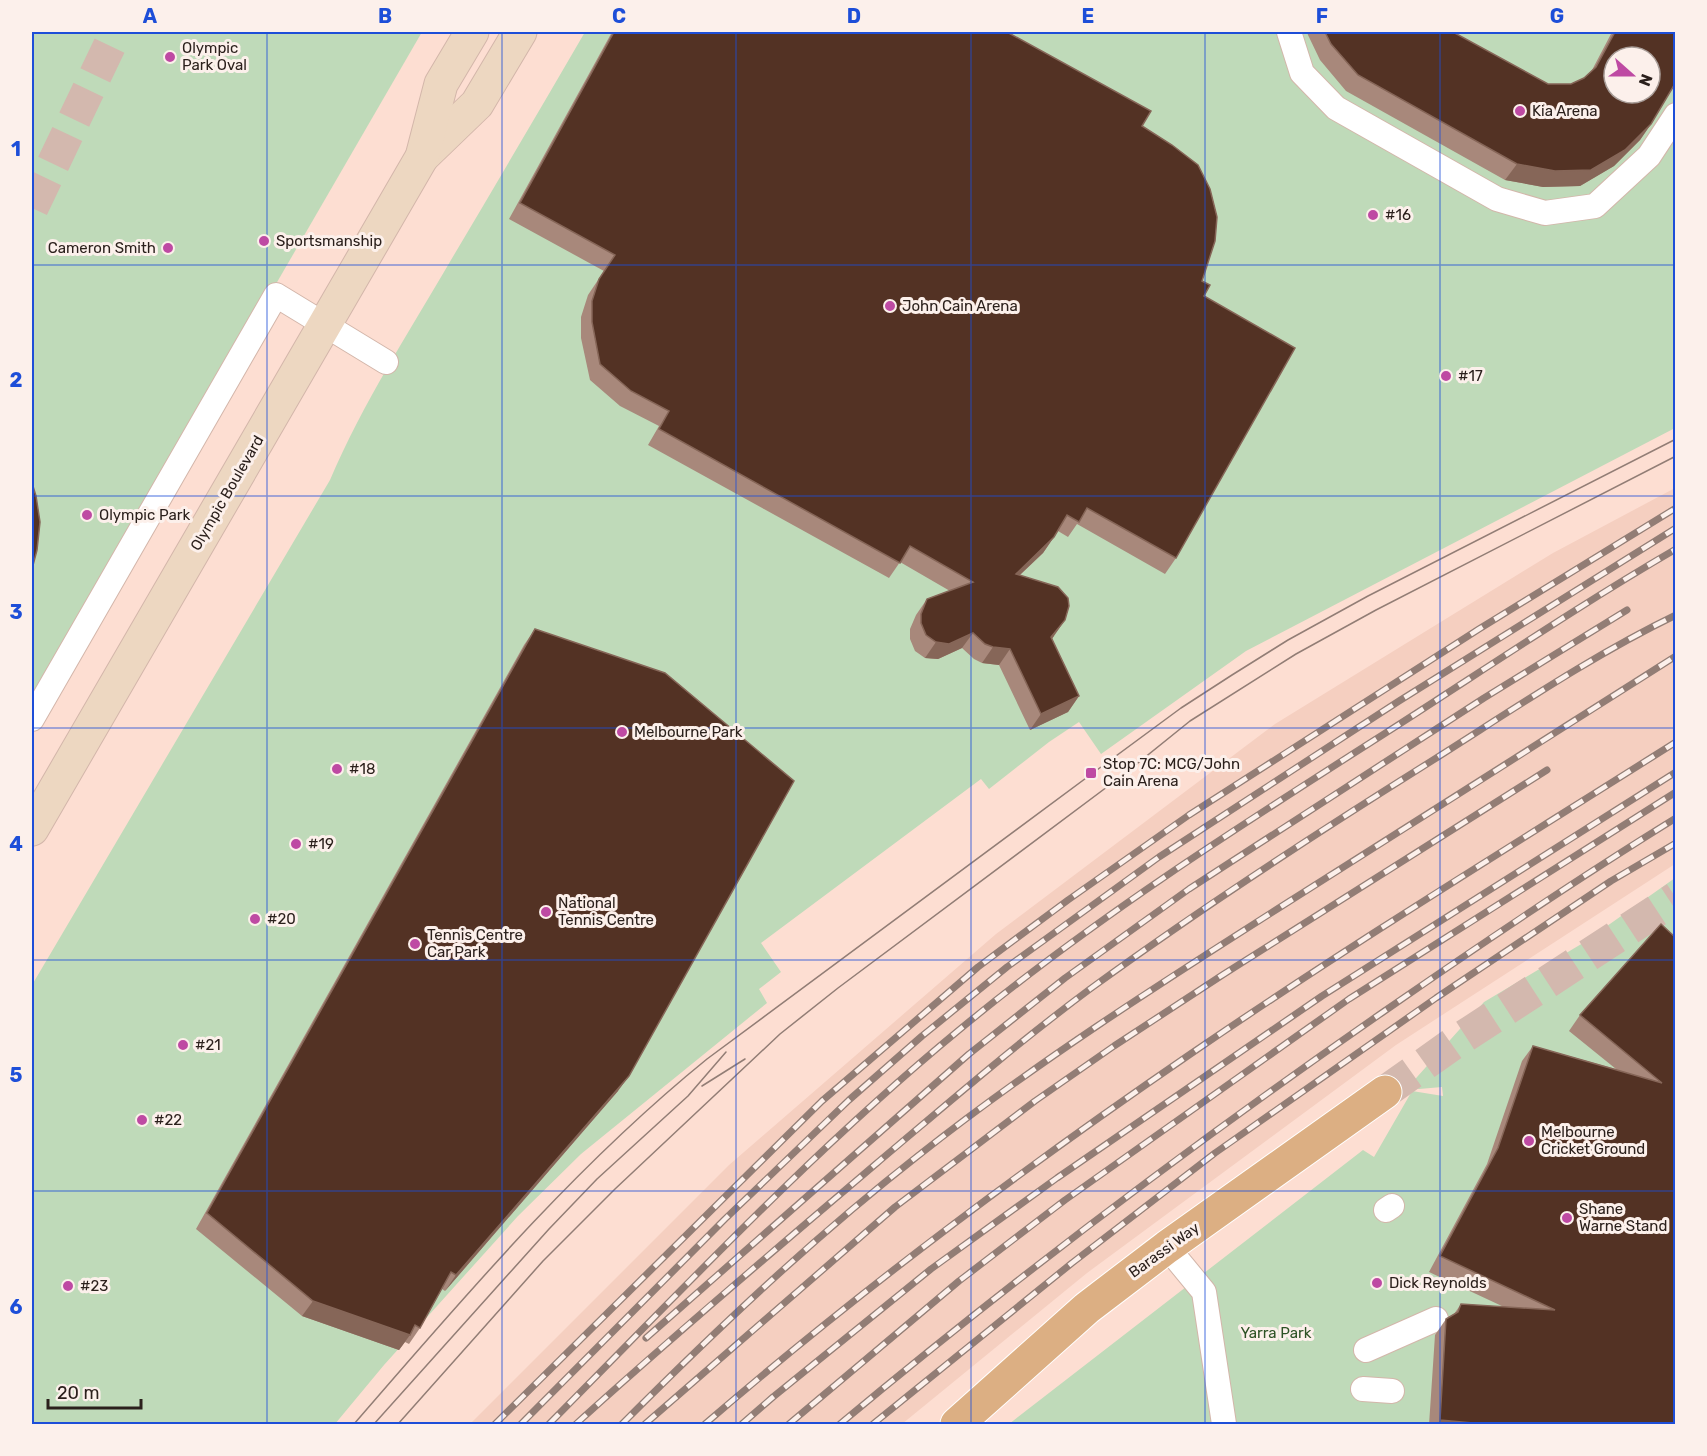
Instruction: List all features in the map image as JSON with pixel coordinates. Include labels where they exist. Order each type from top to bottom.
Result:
[{"type":"main road","name":"Olympic Boulevard","points":[[32,829],[422,157],[441,84],[472,32]]},
{"type":"main road","name":"Olympic Boulevard","points":[[422,157],[477,104],[520,32]]},
{"type":"main road","name":"Barassi Way","points":[[957,1425],[1087,1308],[1167,1247],[1385,1092]]},
{"type":"street","points":[[1289,32],[1302,73],[1336,108],[1497,199],[1545,213],[1594,206],[1649,156],[1676,115]]},
{"type":"street","points":[[32,719],[276,295],[386,362]]},
{"type":"street","points":[[1167,1247],[1204,1292],[1224,1425]]},
{"type":"street","points":[[1366,1350],[1436,1319]]},
{"type":"street","points":[[1362,1389],[1392,1391]]},
{"type":"shaded area","points":[[1675,488],[1675,864],[1396,1045],[1087,1273],[902,1424],[470,1424],[729,1165],[996,934],[1275,724],[1553,553]]},
{"type":"green space","name":"Olympic Park","points":[[32,32],[422,32],[32,705]]},
{"type":"green space","name":"Melbourne Park","points":[[585,32],[1675,32],[1675,428],[1246,651],[1101,754],[1079,722],[1049,742],[989,789],[981,779],[761,943],[781,972],[759,989],[767,1003],[581,1154],[518,1216],[384,1365],[335,1424],[32,1424],[32,985],[330,480],[387,368]]},
{"type":"green space","name":"Melbourne Cricket Ground","points":[[1675,878],[1675,1424],[1009,1424],[1363,1150],[1374,1157],[1412,1091],[1443,1096],[1442,1087],[1419,1089],[1409,1086],[1484,1002],[1583,943]]},
{"type":"building","name":"John Cain Arena","points":[[614,32],[1007,32],[1151,111],[1142,126],[1198,165],[1210,189],[1217,217],[1215,241],[1202,281],[1210,285],[1204,296],[1295,348],[1176,558],[1087,508],[1079,522],[1067,515],[1054,537],[1016,574],[1058,587],[1068,598],[1069,606],[1065,620],[1051,637],[1079,696],[1041,714],[1010,649],[985,644],[973,633],[949,644],[936,642],[926,635],[921,623],[921,614],[927,599],[973,582],[910,546],[900,563],[659,429],[669,411],[631,391],[600,364],[592,322],[592,301],[599,279],[615,255],[520,203]]},
{"type":"building","name":"Kia Arena","points":[[1325,32],[1453,32],[1548,84],[1571,84],[1584,78],[1596,67],[1602,56],[1602,105],[1662,105],[1662,45],[1608,45],[1615,32],[1676,32],[1676,82],[1651,124],[1625,150],[1591,170],[1555,171],[1517,164],[1358,75],[1331,44]]},
{"type":"building","points":[[32,483],[40,522],[32,569]]},
{"type":"building","name":"National Tennis Centre","points":[[535,629],[665,673],[794,781],[629,1076],[456,1275],[451,1272],[420,1328],[415,1325],[410,1335],[313,1301],[207,1213]]},
{"type":"building","name":"Melbourne Cricket Ground","points":[[1661,924],[1676,938],[1676,1425],[1495,1425],[1440,1420],[1446,1319],[1458,1312],[1461,1304],[1555,1310],[1440,1256],[1498,1148],[1533,1046],[1662,1083],[1580,1015]]},
{"type":"tunnel","points":[[32,208],[116,32]]},
{"type":"tunnel","points":[[1385,1092],[1454,1043],[1676,898]]},
{"type":"tram line","points":[[354,1424],[480,1280],[567,1188],[658,1100],[707,1059],[1181,708],[1232,675],[1288,640],[1368,596],[1676,439]]},
{"type":"tram line","points":[[398,1424],[543,1261],[615,1189],[780,1034],[1123,775],[1190,721],[1296,654],[1376,610],[1676,456]]},
{"type":"tram line","points":[[374,1424],[549,1229],[597,1179],[688,1096],[726,1052]]},
{"type":"tram line","points":[[702,1086],[745,1059]]},
{"type":"railway","points":[[495,1424],[822,1101],[978,967],[1189,815],[1479,629],[1676,508]]},
{"type":"railway","points":[[521,1424],[725,1219],[849,1100],[922,1036],[1007,967],[1159,857],[1399,701],[1676,528]]},
{"type":"railway","points":[[549,1424],[698,1272],[800,1173],[905,1076],[1009,990],[1113,913],[1220,840],[1565,617],[1676,549]]},
{"type":"railway","points":[[646,1338],[969,1054],[1065,978],[1189,889],[1484,698],[1627,610]]},
{"type":"railway","points":[[576,1424],[877,1163],[1090,989],[1212,903],[1515,707],[1578,668],[1676,615]]},
{"type":"railway","points":[[622,1424],[729,1319],[803,1252],[963,1121],[1097,1026],[1189,965],[1676,656]]},
{"type":"railway","points":[[705,1424],[941,1233],[1126,1098],[1431,896],[1676,742]]},
{"type":"railway","points":[[645,1424],[895,1207],[1035,1101],[1224,974],[1547,770]]},
{"type":"railway","points":[[742,1424],[931,1269],[1057,1178],[1322,996],[1676,772]]},
{"type":"railway","points":[[789,1424],[959,1281],[1065,1200],[1349,999],[1676,792]]},
{"type":"railway","points":[[840,1424],[1040,1263],[1246,1109],[1493,936],[1676,818]]},
{"type":"railway","points":[[873,1424],[1072,1263],[1215,1153],[1436,998],[1611,881],[1676,843]]},
{"type":"place","name":"Olympic Park Oval","points":[[170,57]]},
{"type":"place","name":"Kia Arena","points":[[1520,111]]},
{"type":"place","name":"#16","points":[[1373,215]]},
{"type":"place","name":"Sportsmanship","points":[[264,241]]},
{"type":"place","name":"Cameron Smith","points":[[168,248]]},
{"type":"place","name":"John Cain Arena","points":[[890,306]]},
{"type":"place","name":"#17","points":[[1446,376]]},
{"type":"place","name":"Olympic Park","points":[[87,515]]},
{"type":"place","name":"Melbourne Park","points":[[622,732]]},
{"type":"place","name":"#18","points":[[337,769]]},
{"type":"place","name":"Stop 7C: MCG/John Cain Arena","points":[[1091,773]]},
{"type":"place","name":"#19","points":[[296,844]]},
{"type":"place","name":"National Tennis Centre","points":[[546,912]]},
{"type":"place","name":"#20","points":[[255,919]]},
{"type":"place","name":"Tennis Centre Car Park","points":[[415,944]]},
{"type":"place","name":"#21","points":[[183,1045]]},
{"type":"place","name":"#22","points":[[142,1120]]},
{"type":"place","name":"Melbourne Cricket Ground","points":[[1529,1141]]},
{"type":"place","name":"Shane Warne Stand","points":[[1567,1218]]},
{"type":"place","name":"Dick Reynolds","points":[[1377,1283]]},
{"type":"place","name":"#23","points":[[68,1286]]},
{"type":"park label","name":"Yarra Park","points":[[1276,1333]]}]
